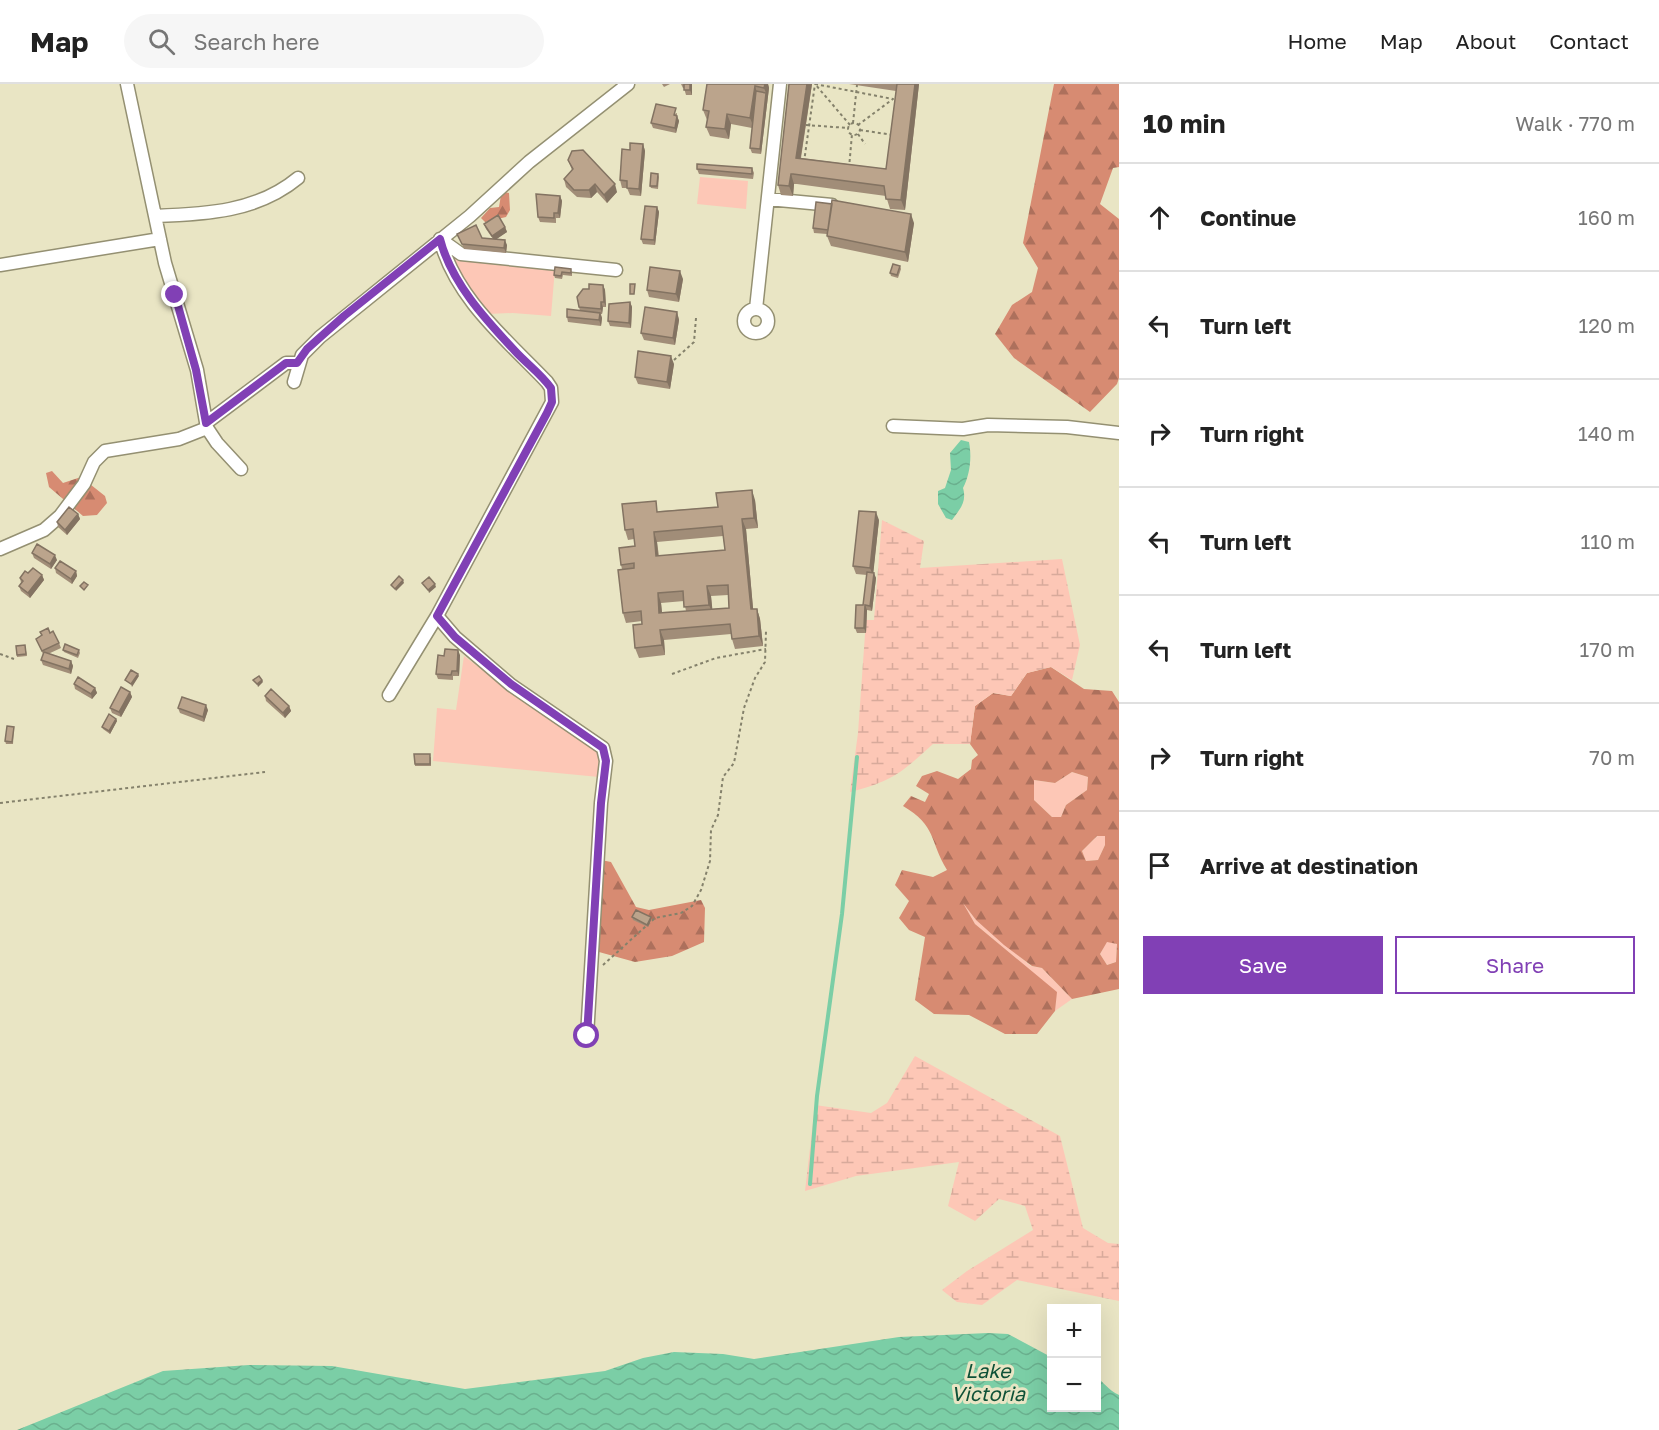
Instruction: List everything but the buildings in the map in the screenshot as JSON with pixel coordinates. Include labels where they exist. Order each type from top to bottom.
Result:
[{"type":"street","points":[[127,84],[160,239],[196,370],[207,425],[217,443],[241,469]]},
{"type":"street","points":[[294,382],[297,363],[307,349],[529,162],[628,84]]},
{"type":"street","points":[[756,309],[780,84]]},
{"type":"street","points":[[155,216],[222,212],[264,200],[298,178]]},
{"type":"street","points":[[768,199],[846,207]]},
{"type":"street","points":[[0,265],[160,239]]},
{"type":"street","points":[[440,239],[461,254],[616,270]]},
{"type":"street","points":[[389,695],[437,616],[552,402],[551,388],[547,382],[516,353],[465,290],[445,257],[440,239]]},
{"type":"street","points":[[0,549],[44,530],[60,516],[84,484],[94,462],[105,451],[179,439],[207,425],[286,363],[297,363]]},
{"type":"street","points":[[893,426],[963,429],[988,425],[1067,427],[1119,433]]},
{"type":"street","points":[[437,616],[455,637],[495,672],[603,748],[606,761],[601,803],[587,1036]]},
{"type":"path","points":[[807,125],[858,125],[892,99],[815,84]]},
{"type":"path","points":[[803,168],[807,125],[815,84]]},
{"type":"path","points":[[815,84],[851,125]]},
{"type":"path","points":[[849,174],[851,125],[857,85]]},
{"type":"path","points":[[858,125],[866,144]]},
{"type":"path","points":[[852,135],[859,132],[895,136]]},
{"type":"path","points":[[674,360],[694,342],[696,318]]},
{"type":"path","points":[[596,972],[656,918],[681,913],[692,906],[701,890],[710,861],[711,830],[718,815],[723,777],[734,763],[744,708],[755,678],[765,662],[766,631]]},
{"type":"path","points":[[672,674],[716,658],[766,649]]},
{"type":"path","points":[[0,654],[14,659]]},
{"type":"path","points":[[0,803],[265,772]]},
{"type":"green space","points":[[1054,84],[1119,84],[1119,167],[1113,168],[1100,204],[1119,219],[1119,378],[1117,384],[1090,412],[1014,358],[995,334],[1012,305],[1032,292],[1038,268],[1023,243]]},
{"type":"green space","points":[[700,177],[748,181],[746,209],[697,204]]},
{"type":"green space","points":[[504,192],[509,193],[510,210],[506,217],[485,222],[481,218],[490,208],[499,207],[501,195]]},
{"type":"green space","points":[[449,251],[555,268],[551,316],[513,313],[487,314],[463,282]]},
{"type":"green space","points":[[52,471],[63,483],[81,477],[105,496],[107,503],[97,515],[83,516],[49,487],[46,473]]},
{"type":"green space","points":[[882,520],[924,541],[920,568],[1062,559],[1080,645],[1072,680],[1051,667],[1027,673],[1011,696],[993,693],[975,706],[970,744],[933,744],[896,775],[877,784],[850,792],[858,733],[866,620],[874,620]]},
{"type":"green space","points":[[464,656],[523,701],[601,752],[599,777],[433,761],[437,708],[456,710]]},
{"type":"green space","points":[[1051,667],[1084,689],[1112,691],[1119,702],[1119,989],[1072,999],[1042,968],[1032,966],[1004,945],[976,920],[963,903],[975,924],[1057,992],[1055,1011],[1037,1034],[1005,1034],[969,1015],[934,1014],[915,1000],[925,937],[909,930],[899,918],[909,901],[895,885],[902,870],[933,877],[947,870],[927,827],[914,813],[903,806],[911,796],[925,802],[929,794],[916,786],[922,776],[937,771],[958,779],[971,769],[972,760],[978,755],[970,744],[975,706],[993,693],[1011,696],[1027,673]],"holes":[[[1072,772],[1088,777],[1087,790],[1066,805],[1061,817],[1052,817],[1034,800],[1034,780],[1055,783]],[[1097,836],[1105,836],[1105,845],[1098,860],[1086,861],[1082,851]],[[1107,942],[1117,944],[1116,962],[1107,965],[1100,954]]]},
{"type":"green space","points":[[1072,772],[1088,777],[1087,790],[1066,805],[1061,817],[1052,817],[1034,800],[1034,780],[1055,783]]},
{"type":"green space","points":[[1097,836],[1106,836],[1105,845],[1098,860],[1086,861],[1082,851]]},
{"type":"green space","points":[[601,860],[611,862],[636,907],[649,910],[701,900],[705,908],[704,942],[672,956],[635,962],[599,952]]},
{"type":"green space","points":[[958,896],[976,920],[1031,966],[1042,968],[1072,999],[1055,1011],[1056,992],[975,924]]},
{"type":"green space","points":[[1107,941],[1117,944],[1116,962],[1107,965],[1100,954]]},
{"type":"green space","points":[[915,1056],[1060,1136],[1083,1228],[1108,1243],[1119,1244],[1119,1301],[1017,1280],[982,1305],[957,1302],[942,1290],[967,1271],[1033,1230],[1025,1206],[999,1199],[975,1221],[948,1206],[959,1162],[856,1176],[805,1191],[815,1105],[871,1113],[887,1103]]},
{"type":"water","points":[[961,440],[969,442],[970,466],[963,488],[963,501],[952,520],[946,518],[938,504],[938,491],[945,488],[951,470],[950,453]]},
{"type":"water","name":"Lake Victoria","points":[[1008,1334],[1047,1355],[1047,1412],[1101,1412],[1101,1381],[1119,1395],[1119,1430],[17,1430],[163,1371],[249,1365],[332,1366],[465,1389],[605,1371],[643,1358],[674,1352],[723,1354],[754,1359],[899,1337]]},
{"type":"waterway","points":[[810,1184],[817,1096],[842,914],[857,757]]},
{"type":"route","points":[[175,295],[196,370],[206,423],[286,363],[297,363],[307,349],[344,316],[440,239],[453,273],[471,299],[516,353],[551,388],[552,402],[547,413],[437,616],[455,637],[487,665],[544,708],[595,740],[605,753],[587,1036]]}]
